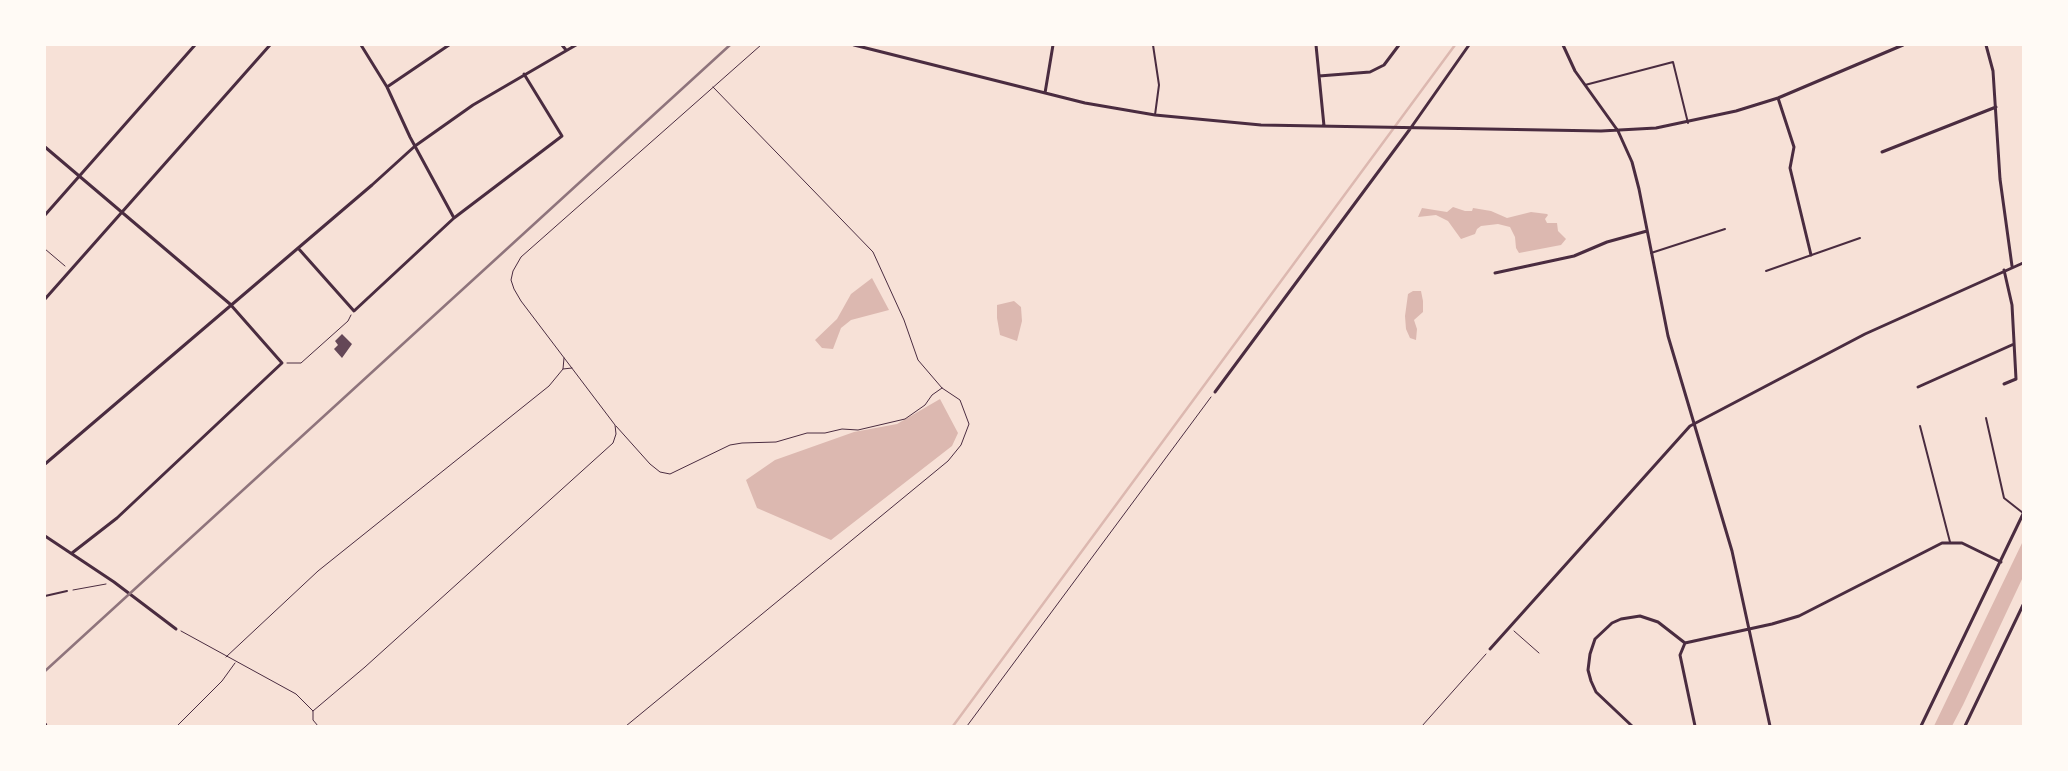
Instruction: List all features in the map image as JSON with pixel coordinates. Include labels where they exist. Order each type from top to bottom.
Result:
[{"type":"street","points":[[45,215],[195,45]]},
{"type":"street","points":[[45,299],[270,45]]},
{"type":"street","points":[[362,45],[387,88],[415,146],[454,218]]},
{"type":"street","points":[[387,88],[449,45]]},
{"type":"street","points":[[562,45],[566,50]]},
{"type":"street","points":[[45,464],[415,146],[473,105],[576,45]]},
{"type":"street","points":[[854,45],[1045,93],[1127,111],[1155,115],[1261,125],[1618,131],[1688,123],[1736,111],[1778,98],[1903,45]]},
{"type":"street","points":[[1045,93],[1053,45]]},
{"type":"street","points":[[1316,45],[1324,127]]},
{"type":"street","points":[[1319,76],[1370,72],[1384,65],[1399,45]]},
{"type":"street","points":[[1215,392],[1410,129],[1469,45]]},
{"type":"street","points":[[1563,45],[1585,85],[1618,131],[1632,162],[1668,336],[1732,551],[1770,726]]},
{"type":"street","points":[[1986,45],[1993,70],[2000,179],[2012,266]]},
{"type":"street","points":[[298,248],[354,311],[454,218],[562,136],[524,74]]},
{"type":"street","points":[[1778,98],[1794,147],[1790,168],[1811,255]]},
{"type":"street","points":[[1882,152],[1996,107]]},
{"type":"street","points":[[45,147],[230,304],[282,363],[117,518],[72,553]]},
{"type":"street","points":[[1495,273],[1574,256],[1614,239],[1647,231]]},
{"type":"street","points":[[1490,649],[1685,430],[1695,422],[1865,334],[2012,266],[2023,263]]},
{"type":"street","points":[[2004,270],[2012,305],[2016,379],[2004,384]]},
{"type":"street","points":[[1918,387],[2014,344]]},
{"type":"street","points":[[1921,726],[2023,513]]},
{"type":"street","points":[[45,536],[114,582],[176,628]]},
{"type":"street","points":[[1685,643],[1749,627],[1772,624],[1798,616],[1942,543],[1962,543],[2001,562]]},
{"type":"street","points":[[1965,726],[2023,605]]},
{"type":"street","points":[[1632,726],[1596,692],[1591,681],[1588,670],[1590,654],[1595,639],[1612,624],[1621,619],[1640,616],[1658,622],[1685,643]]},
{"type":"street","points":[[1685,643],[1680,655],[1695,726]]},
{"type":"lane","points":[[1153,45],[1159,84],[1155,115]]},
{"type":"lane","points":[[1585,85],[1673,62],[1688,123]]},
{"type":"lane","points":[[1651,253],[1725,229]]},
{"type":"lane","points":[[1766,271],[1860,238]]},
{"type":"lane","points":[[1986,418],[2004,498],[2023,513]]},
{"type":"lane","points":[[1920,426],[1950,542]]},
{"type":"lane","points":[[45,596],[67,591]]},
{"type":"path","points":[[761,45],[516,263],[511,280],[514,289],[615,425],[650,464],[660,472],[670,474],[730,446],[742,443],[776,442],[807,433],[825,434],[842,429],[858,430],[905,419],[925,405],[932,394],[942,388]]},
{"type":"path","points":[[626,726],[948,461],[961,445],[969,424],[960,400],[942,388],[918,360],[904,320],[873,252],[713,86]]},
{"type":"path","points":[[45,249],[70,270]]},
{"type":"path","points":[[282,363],[301,363],[348,321],[354,311]]},
{"type":"path","points":[[226,657],[318,571],[557,378],[563,369],[564,357]]},
{"type":"path","points":[[563,369],[572,368]]},
{"type":"path","points":[[967,726],[1215,392]]},
{"type":"path","points":[[313,711],[606,450],[615,439],[615,425]]},
{"type":"path","points":[[67,591],[114,582]]},
{"type":"path","points":[[1510,627],[1539,653]]},
{"type":"path","points":[[176,628],[291,691],[313,711],[314,720],[318,726]]},
{"type":"path","points":[[1422,726],[1490,649]]},
{"type":"path","points":[[177,726],[222,681],[235,662]]},
{"type":"shaded area","points":[[1453,207],[1465,211],[1472,211],[1473,208],[1491,211],[1507,218],[1531,212],[1547,214],[1545,219],[1547,223],[1557,223],[1558,231],[1566,239],[1561,245],[1519,253],[1510,227],[1498,224],[1481,226],[1475,234],[1461,239],[1448,221],[1436,215],[1418,217],[1422,208],[1447,212]]},
{"type":"shaded area","points":[[872,278],[889,310],[851,320],[841,328],[833,349],[822,348],[815,340],[837,319],[851,294]]},
{"type":"shaded area","points":[[1413,291],[1421,291],[1423,301],[1423,312],[1414,320],[1417,329],[1416,340],[1410,338],[1406,329],[1405,316],[1408,294]]},
{"type":"shaded area","points":[[1014,301],[1021,307],[1022,321],[1017,341],[1000,335],[997,318],[997,305]]},
{"type":"shaded area","points":[[940,399],[958,433],[952,446],[831,540],[757,508],[746,480],[775,460],[854,432],[897,424]]},
{"type":"shaded area","points":[[2023,541],[2023,577],[1963,705],[1952,726],[1934,726]]},
{"type":"building","points":[[342,334],[352,344],[342,358],[334,349],[338,345],[335,341]]},
{"type":"waterway","points":[[953,726],[1455,45]]},
{"type":"railway","points":[[45,671],[730,45]]}]
